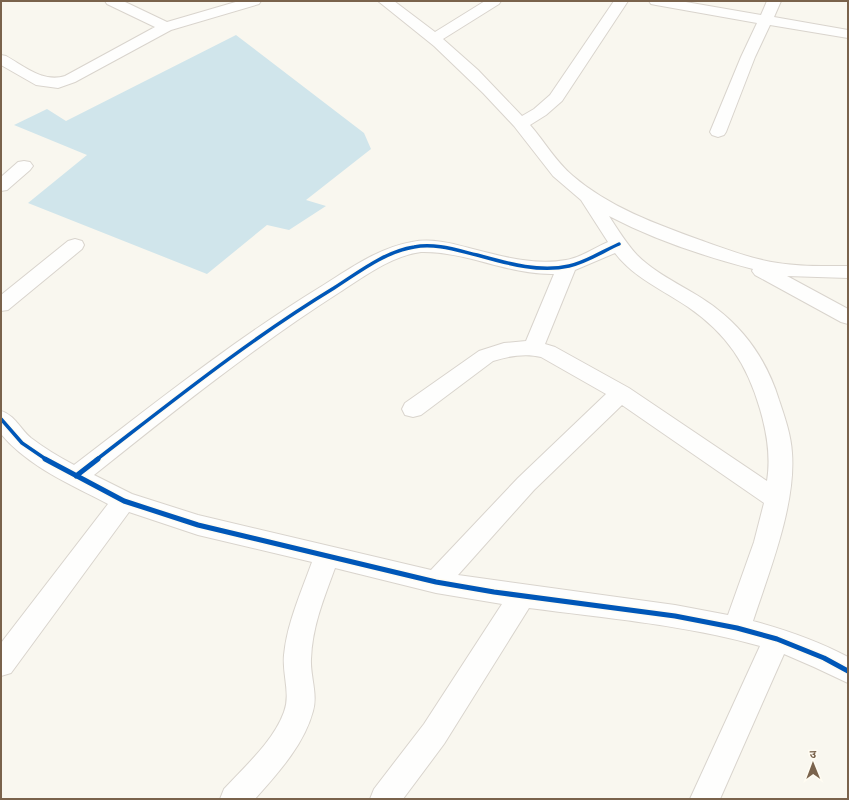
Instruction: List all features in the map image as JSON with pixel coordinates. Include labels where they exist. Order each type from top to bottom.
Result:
[{"type":"street","points":[[112,1],[166,27]]},
{"type":"street","points":[[1,59],[41,82],[58,83],[70,79],[166,27],[254,1]]},
{"type":"street","points":[[385,1],[435,38],[481,81],[521,124],[565,178],[590,199],[655,229],[743,261],[780,269],[810,272],[848,272]]},
{"type":"street","points":[[435,38],[494,1]]},
{"type":"street","points":[[521,124],[540,112],[556,98],[621,1]]},
{"type":"street","points":[[656,1],[848,34]]},
{"type":"street","points":[[718,132],[748,57],[774,1]]},
{"type":"street","points":[[1,186],[24,166]]},
{"type":"street","points":[[590,199],[620,244],[637,265],[690,298],[713,315],[736,337],[752,360],[765,388],[780,448],[780,474],[774,517],[758,569],[737,628]]},
{"type":"street","points":[[76,476],[260,336],[319,296],[378,261],[395,253],[413,247],[445,247],[507,263],[551,267],[567,266],[620,244]]},
{"type":"street","points":[[1,305],[75,245]]},
{"type":"street","points":[[743,261],[848,317]]},
{"type":"street","points":[[533,348],[567,266]]},
{"type":"street","points":[[414,409],[486,356],[504,350],[533,348],[548,352],[621,394],[776,499]]},
{"type":"street","points":[[436,582],[526,484],[621,394]]},
{"type":"street","points":[[1,419],[22,443],[49,462],[124,501],[198,525],[436,582],[522,596],[675,616],[737,628],[836,655],[848,671]]},
{"type":"street","points":[[1,664],[124,501]]},
{"type":"street","points":[[235,799],[276,753],[290,730],[299,710],[300,696],[296,657],[301,630],[327,555]]},
{"type":"street","points":[[385,799],[434,734],[522,596]]},
{"type":"street","points":[[705,799],[777,639]]},
{"type":"shaded area","points":[[236,35],[364,133],[371,149],[306,200],[326,206],[289,230],[267,225],[207,274],[28,203],[87,155],[14,125],[47,109],[66,121]]},
{"type":"cycle path","points":[[76,476],[239,351],[306,305],[394,252],[413,247],[437,246],[497,261],[533,267],[557,268],[581,262],[619,244]]},
{"type":"cycle path","points":[[1,419],[22,443],[49,462],[124,501],[198,525],[436,582],[494,592],[675,616],[737,628],[777,639],[824,658],[848,671]]}]
